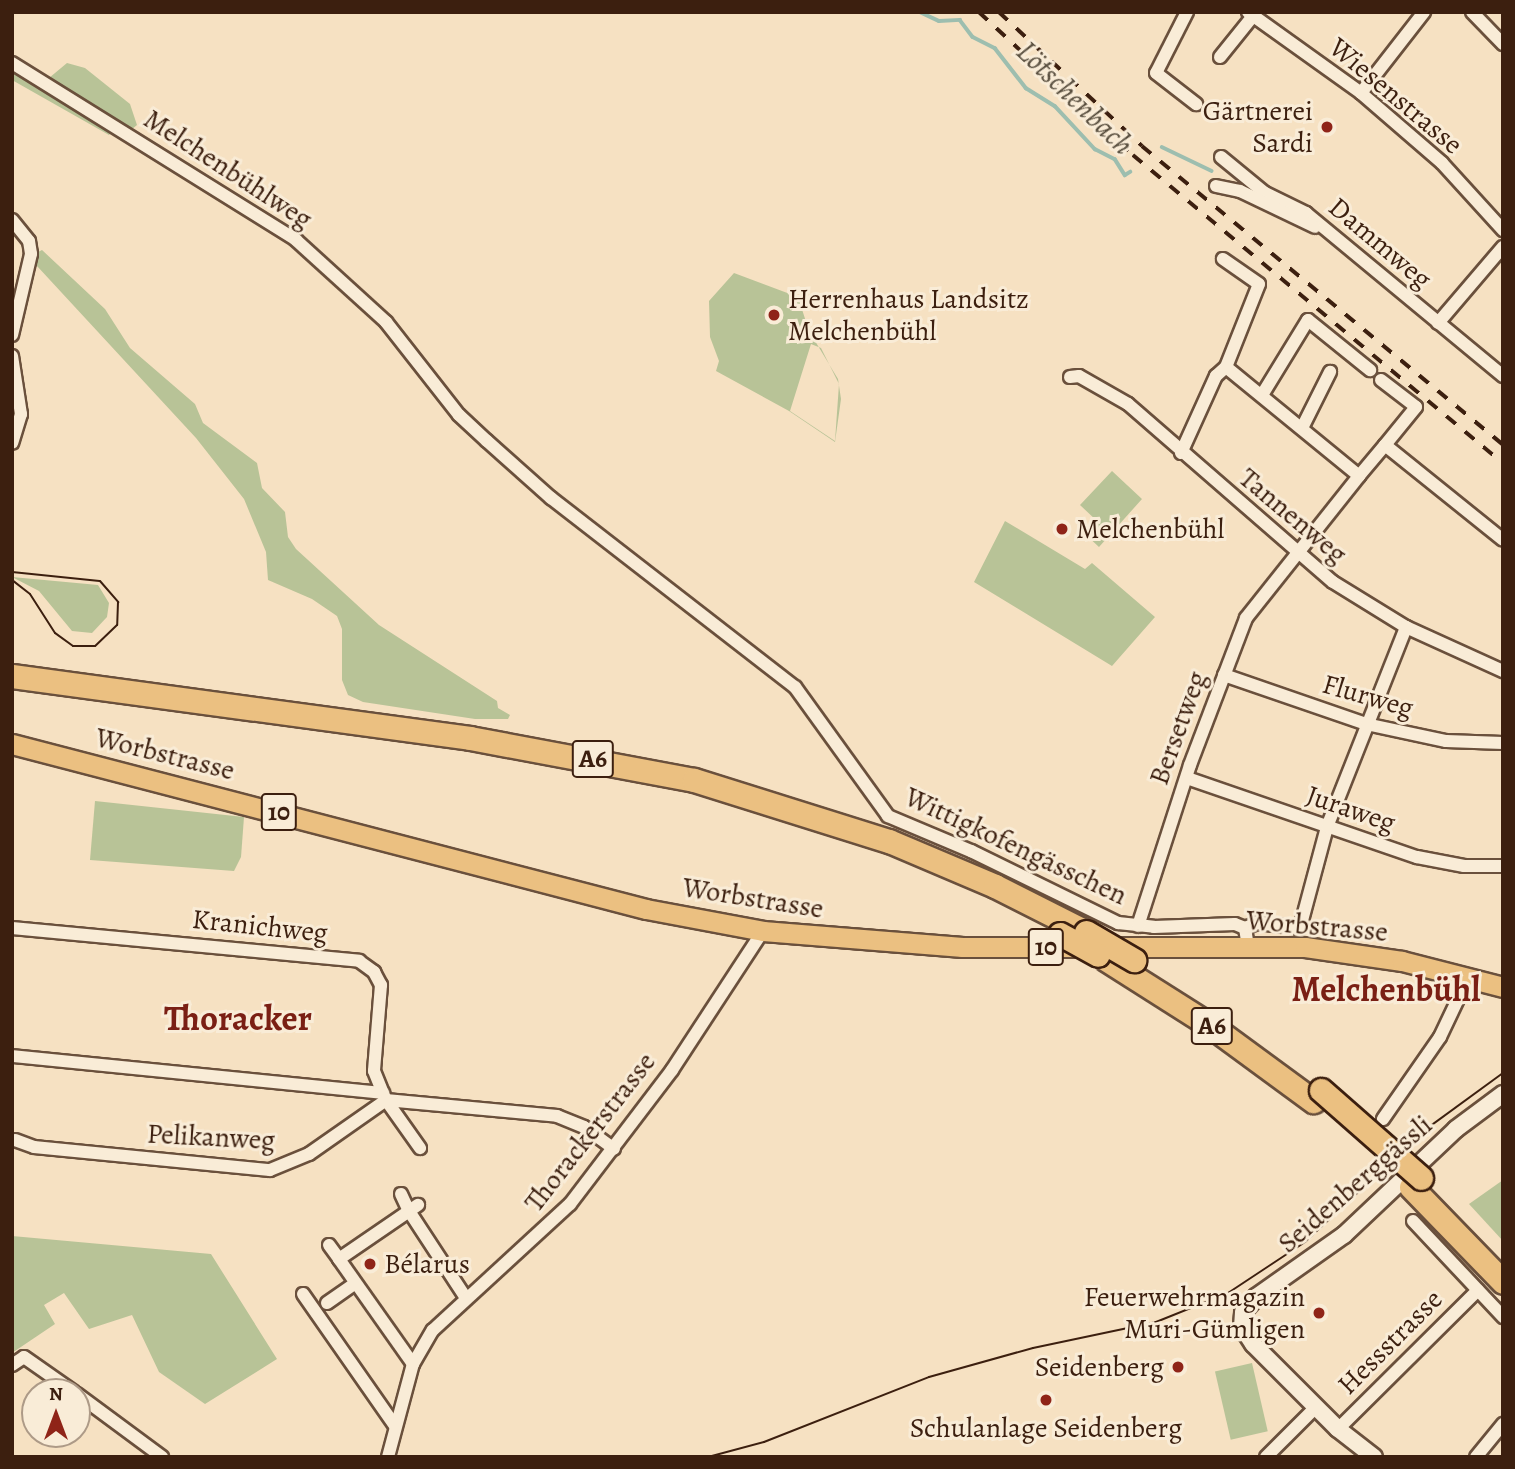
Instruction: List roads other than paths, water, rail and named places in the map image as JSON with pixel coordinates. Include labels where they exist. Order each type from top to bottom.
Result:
[{"type":"highway","name":"A6","points":[[12,676],[458,736],[694,780],[875,836],[995,886],[1086,932],[1242,1031],[1503,1262]]},
{"type":"highway","name":"A6","points":[[12,690],[481,753],[664,787],[856,843],[964,887],[1060,934],[1107,960],[1317,1096]]},
{"type":"highway","name":"A6","points":[[1416,1183],[1503,1282]]},
{"type":"main road","name":"Worbstrasse","points":[[12,744],[646,909],[762,931],[962,947],[1246,937],[1361,954],[1503,987]]},
{"type":"street","points":[[1187,12],[1156,73],[1196,104]]},
{"type":"street","points":[[1361,93],[1424,12]]},
{"type":"street","points":[[1472,12],[1503,44]]},
{"type":"street","points":[[1220,57],[1250,14]]},
{"type":"street","name":"Wiesenstrasse","points":[[1250,14],[1361,93],[1442,163],[1503,230]]},
{"type":"street","name":"Melchenbühlweg","points":[[12,63],[296,240],[386,322],[459,415],[576,517]]},
{"type":"street","name":"Dammweg","points":[[1221,157],[1265,192],[1306,213],[1322,230],[1503,376]]},
{"type":"street","points":[[1216,186],[1240,191],[1322,230]]},
{"type":"street","points":[[12,220],[29,241],[31,254],[12,335]]},
{"type":"street","points":[[1438,323],[1503,247]]},
{"type":"street","points":[[1181,453],[1216,376],[1226,367],[1259,284],[1223,259]]},
{"type":"street","points":[[1262,396],[1308,320],[1370,370]]},
{"type":"street","points":[[12,356],[20,419],[12,443]]},
{"type":"street","points":[[1226,367],[1359,476]]},
{"type":"street","points":[[1302,428],[1330,372]]},
{"type":"street","name":"Tannenweg","points":[[1070,377],[1079,376],[1128,404],[1295,553],[1406,627],[1503,671]]},
{"type":"street","name":"Bersetweg","points":[[1138,926],[1186,778],[1253,606],[1416,407],[1381,380]]},
{"type":"street","points":[[1385,445],[1503,540]]},
{"type":"street","name":"Wittigkofengässchen","points":[[576,517],[778,670],[795,687],[888,816],[971,850],[1118,923],[1138,926]]},
{"type":"street","points":[[1138,926],[1246,937],[1258,923],[1300,928],[1328,827],[1406,627]]},
{"type":"street","name":"Flurweg","points":[[1224,675],[1366,724],[1446,741],[1503,743]]},
{"type":"street","name":"Juraweg","points":[[1186,778],[1436,862],[1503,866]]},
{"type":"street","name":"Kranichweg","points":[[12,928],[365,964],[381,985],[374,1071],[384,1096]]},
{"type":"street","name":"Thorackerstrasse","points":[[388,1457],[413,1364],[433,1331],[466,1298],[556,1219],[614,1149],[762,931]]},
{"type":"street","points":[[1383,1119],[1440,1037],[1468,978]]},
{"type":"street","points":[[12,1056],[557,1116],[584,1127],[614,1149]]},
{"type":"street","name":"Seidenberggässli","points":[[1315,1408],[1247,1337],[1243,1312],[1256,1297],[1336,1242],[1456,1129],[1503,1094]]},
{"type":"street","points":[[384,1096],[420,1148]]},
{"type":"street","name":"Pelikanweg","points":[[15,1140],[34,1147],[270,1170],[289,1166],[309,1154],[384,1096]]},
{"type":"street","points":[[401,1194],[413,1208],[466,1298]]},
{"type":"street","points":[[339,1259],[413,1208]]},
{"type":"street","points":[[1413,1221],[1503,1317]]},
{"type":"street","points":[[329,1245],[413,1364]]},
{"type":"street","points":[[327,1303],[354,1284]]},
{"type":"street","name":"Hessstrasse","points":[[1338,1429],[1478,1290]]},
{"type":"street","points":[[303,1294],[395,1426]]},
{"type":"street","points":[[12,1365],[24,1357],[54,1378]]},
{"type":"street","points":[[91,1404],[162,1457]]},
{"type":"street","points":[[1266,1457],[1315,1408],[1374,1457]]},
{"type":"street","points":[[1476,1457],[1503,1424]]},
{"type":"waterway","name":"Lötschenbach","points":[[920,12],[939,21],[960,20],[973,37],[995,48],[1026,88],[1055,106],[1095,149],[1115,159],[1125,175],[1130,172]]},
{"type":"waterway","name":"Lötschenbach","points":[[1162,147],[1212,171]]},
{"type":"tram line","points":[[12,572],[100,581],[118,602],[117,625],[95,646],[73,646],[55,633],[30,594],[12,580]]},
{"type":"tram line","points":[[708,1457],[764,1442],[929,1377],[1033,1348],[1156,1322],[1228,1293],[1305,1242],[1422,1132],[1503,1073]]},
{"type":"railway","points":[[979,12],[1133,155],[1503,463]]},
{"type":"railway","points":[[999,12],[1142,146],[1503,445]]},
{"type":"place","name":"Gärtnerei Sardi","points":[[1327,127]]},
{"type":"place","name":"Herrenhaus Landsitz Melchenbühl","points":[[774,315]]},
{"type":"place","name":"Melchenbühl","points":[[1062,529]]},
{"type":"place","name":"Bélarus","points":[[370,1264]]},
{"type":"place","name":"Feuerwehrmagazin Muri-Gümligen","points":[[1319,1313]]},
{"type":"place","name":"Seidenberg","points":[[1178,1367]]},
{"type":"place","name":"Schulanlage Seidenberg","points":[[1046,1400]]},
{"type":"district","name":"Melchenbühl","points":[[1386,989]]},
{"type":"district","name":"Thoracker","points":[[238,1018]]}]
